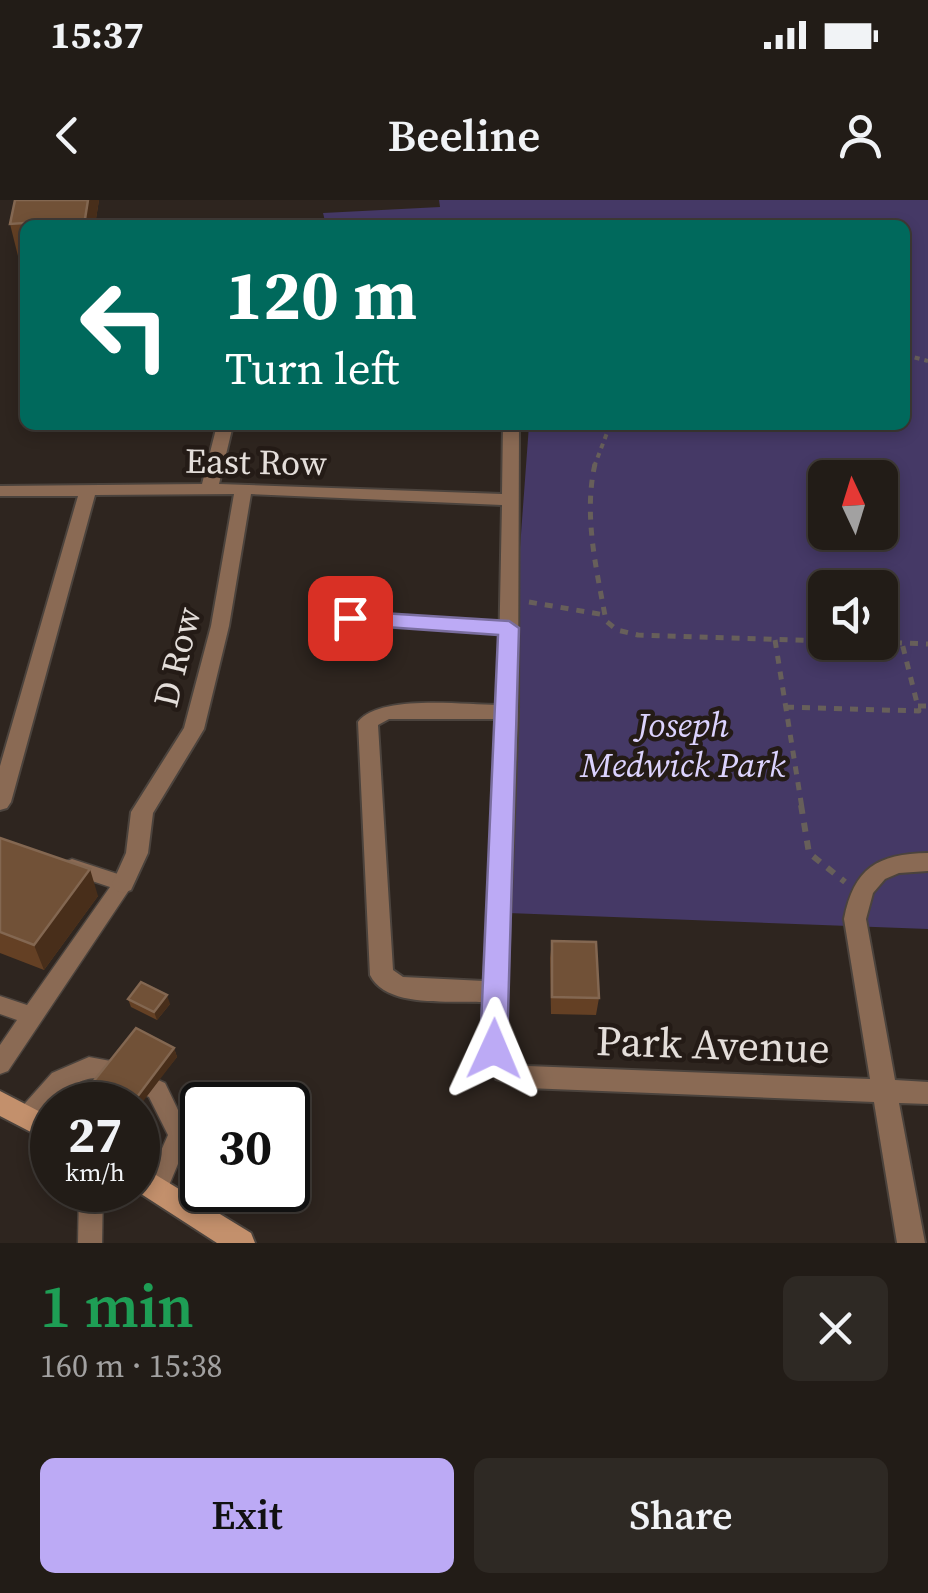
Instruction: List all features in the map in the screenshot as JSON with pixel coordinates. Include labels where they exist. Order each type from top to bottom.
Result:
[{"type":"main road","points":[[0,1103],[30,1119]]},
{"type":"main road","points":[[160,1190],[241,1243]]},
{"type":"street","points":[[209,490],[223,430]]},
{"type":"street","points":[[508,712],[386,712],[368,722],[382,975],[399,988],[495,992],[508,712],[511,430]]},
{"type":"street","name":"East Row","points":[[0,491],[244,490],[511,500]]},
{"type":"street","name":"D Row","points":[[123,884],[137,852],[142,812],[194,729],[220,626],[244,490]]},
{"type":"street","points":[[0,802],[88,491]]},
{"type":"street","points":[[911,1243],[855,919],[858,892],[896,861],[928,862]]},
{"type":"street","name":"Park Avenue","points":[[495,992],[494,1049],[499,1064],[506,1071],[527,1076],[928,1093]]},
{"type":"lane","points":[[350,618],[509,628]]},
{"type":"lane","points":[[0,1064],[123,884],[53,860]]},
{"type":"lane","points":[[0,1005],[32,1016]]},
{"type":"lane","points":[[58,1082],[89,1067],[116,1072],[138,1082]]},
{"type":"lane","points":[[160,1098],[180,1135],[160,1163]]},
{"type":"lane","points":[[26,1117],[30,1113]]},
{"type":"lane","points":[[90,1212],[90,1243]]},
{"type":"path","points":[[608,430],[591,470],[594,548],[604,615],[617,630],[638,635],[808,641]]},
{"type":"path","points":[[509,598],[604,615]]},
{"type":"path","points":[[776,640],[809,854],[858,892]]},
{"type":"path","points":[[898,643],[928,644]]},
{"type":"path","points":[[786,707],[919,711],[902,643]]},
{"type":"path","points":[[918,706],[928,706]]},
{"type":"green space","name":"Joseph Medwick Park","points":[[439,200],[928,200],[928,929],[506,913],[508,712],[529,430],[910,430],[910,220],[325,220],[323,213],[440,207]]},
{"type":"building","points":[[15,200],[88,200],[85,219],[20,220],[20,223],[10,224]]},
{"type":"building","points":[[0,838],[90,869],[34,945],[0,932]]},
{"type":"building","points":[[552,941],[596,942],[599,998],[552,997]]},
{"type":"building","points":[[141,982],[167,995],[154,1012],[128,999]]},
{"type":"building","points":[[136,1028],[174,1048],[148,1082],[93,1082]]},
{"type":"route","points":[[350,618],[509,628],[494,1049]]}]
